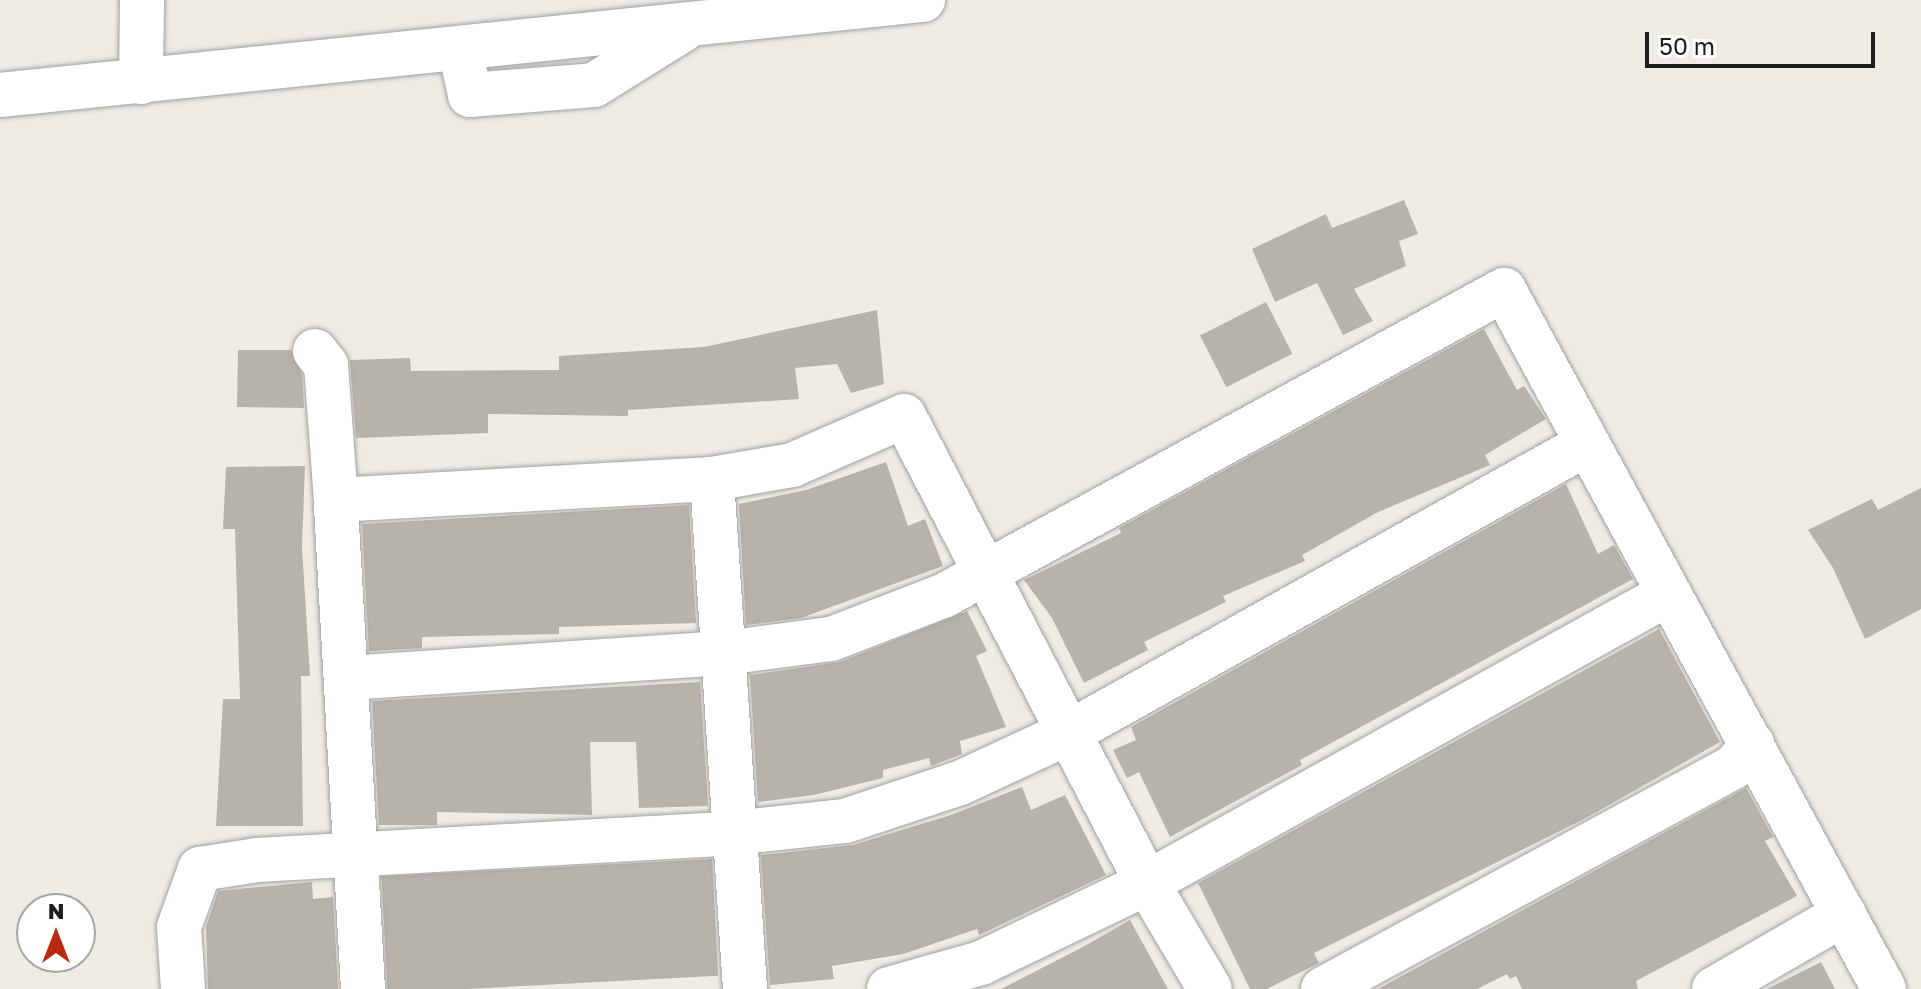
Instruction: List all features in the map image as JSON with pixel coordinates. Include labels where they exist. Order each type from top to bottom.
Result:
[{"type":"street","points":[[141,82],[142,0]]},
{"type":"street","points":[[0,95],[923,0]]},
{"type":"street","points":[[347,678],[724,653],[831,639],[945,595],[1504,290],[1585,445],[1884,989]]},
{"type":"street","points":[[315,351],[326,365],[347,678],[363,989]]},
{"type":"street","points":[[336,500],[712,479],[792,465],[904,416],[1147,883],[1210,989]]},
{"type":"street","points":[[183,989],[179,927],[200,869],[354,856],[733,833],[845,821],[960,783],[1070,732],[1585,445]]},
{"type":"street","points":[[712,479],[745,989]]},
{"type":"street","points":[[889,989],[981,963],[1147,883],[1668,594]]},
{"type":"street","points":[[1323,989],[1735,766],[1752,744]]},
{"type":"street","points":[[1714,989],[1844,914]]},
{"type":"building","points":[[1404,200],[1418,234],[1399,241],[1406,266],[1354,289],[1373,321],[1343,335],[1317,283],[1275,302],[1252,249],[1326,214],[1332,228]]},
{"type":"building","points":[[1266,302],[1292,354],[1226,387],[1200,336]]},
{"type":"building","points":[[877,310],[884,384],[851,393],[837,364],[795,368],[799,399],[628,410],[628,416],[488,414],[488,433],[356,438],[350,360],[410,358],[411,371],[559,370],[559,356],[704,347]]},
{"type":"building","points":[[1484,329],[1517,390],[1524,386],[1546,419],[1485,455],[1490,465],[1378,512],[1302,555],[1305,561],[1223,596],[1226,602],[1144,642],[1148,650],[1084,683],[1052,618],[1024,580],[1121,533],[1119,528]]},
{"type":"building","points":[[238,350],[291,350],[302,374],[304,408],[237,407]]},
{"type":"building","points":[[886,462],[908,526],[925,519],[943,566],[801,618],[746,625],[739,504],[806,490]]},
{"type":"building","points":[[305,466],[302,547],[310,676],[301,676],[303,826],[216,826],[223,699],[240,699],[235,529],[223,529],[226,467]]},
{"type":"building","points":[[1566,484],[1598,554],[1614,545],[1633,579],[1300,760],[1302,765],[1170,837],[1139,772],[1127,778],[1113,750],[1136,740],[1131,727]]},
{"type":"building","points":[[1921,488],[1921,609],[1865,639],[1833,568],[1808,530],[1872,499],[1878,510]]},
{"type":"building","points":[[689,505],[696,623],[559,627],[559,634],[422,637],[422,648],[369,651],[362,524]]},
{"type":"building","points":[[967,611],[987,651],[976,656],[1006,727],[960,741],[962,754],[931,766],[929,758],[883,770],[883,778],[814,795],[758,802],[750,675],[840,662]]},
{"type":"building","points":[[1659,629],[1720,742],[1586,818],[1314,953],[1319,963],[1267,989],[1250,989],[1198,883]]},
{"type":"building","points":[[700,682],[708,806],[639,808],[636,742],[590,742],[592,815],[437,812],[437,825],[379,825],[372,701]]},
{"type":"building","points":[[1022,787],[1031,810],[1065,795],[1106,875],[979,935],[977,929],[903,954],[832,966],[834,979],[770,985],[761,855],[853,845],[951,815]]},
{"type":"building","points":[[1746,788],[1773,837],[1765,841],[1797,896],[1636,981],[1638,989],[1522,989],[1516,976],[1510,979],[1507,974],[1477,989],[1378,989]]},
{"type":"building","points":[[712,859],[718,976],[467,989],[387,989],[381,876]]},
{"type":"building","points":[[312,882],[313,899],[333,897],[338,989],[208,989],[206,927],[218,891]]},
{"type":"building","points":[[1130,920],[1168,989],[1001,989],[1081,948]]},
{"type":"building","points":[[1821,962],[1835,989],[1767,989]]}]
